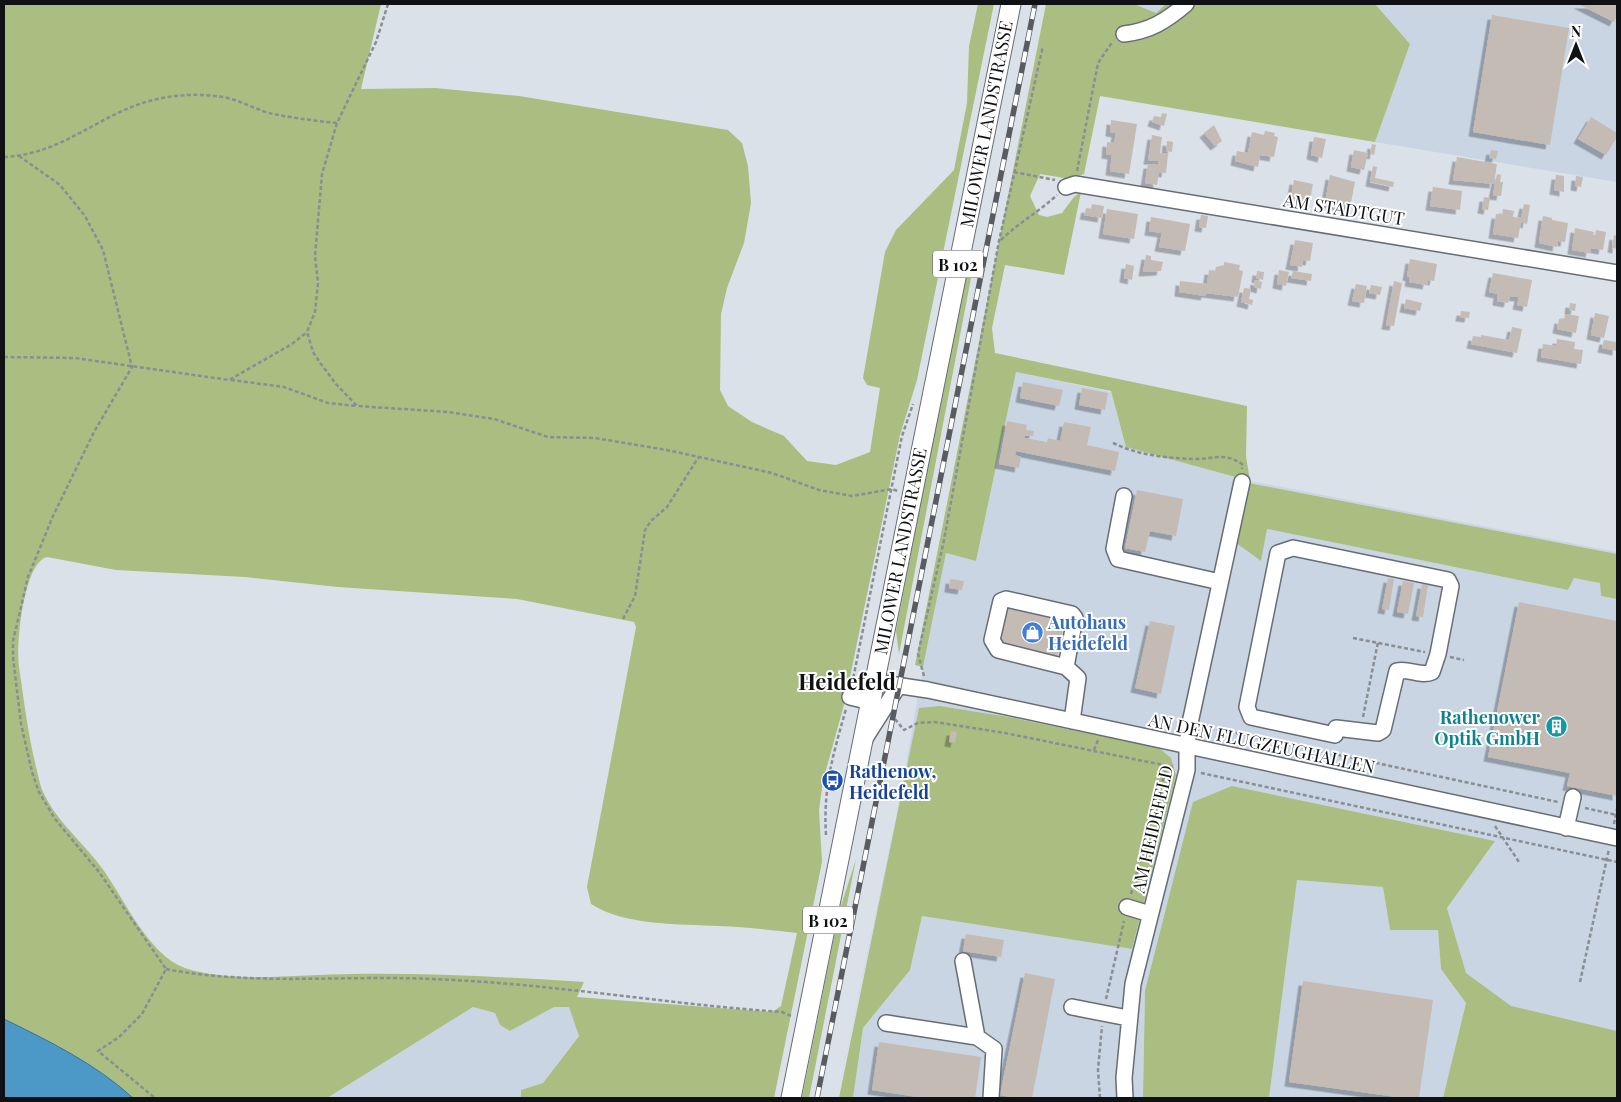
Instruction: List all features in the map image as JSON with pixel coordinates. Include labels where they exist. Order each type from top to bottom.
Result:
[{"type":"main road","name":"MILOWER LANDSTRASSE","points":[[791,1098],[863,741],[878,706],[875,682],[911,494],[1011,4]]},
{"type":"street","points":[[1124,34],[1142,32],[1165,22],[1186,4]]},
{"type":"street","name":"AM STADTGUT","points":[[1070,185],[1617,273]]},
{"type":"street","name":"AM HEIDEFELD","points":[[1125,1098],[1128,1018],[1132,984],[1187,770],[1187,746],[1190,723],[1242,482]]},
{"type":"street","points":[[1124,496],[1114,550],[1118,560],[1220,582]]},
{"type":"street","points":[[1293,548],[1448,580],[1451,586],[1438,654],[1432,672],[1428,674],[1404,669],[1396,671],[1383,730],[1378,733],[1360,730],[1335,732],[1252,717],[1247,707],[1278,553],[1293,548]]},
{"type":"street","points":[[1066,667],[1075,618],[1072,614],[1006,599],[1001,601],[992,640],[998,650],[1066,667],[1078,678],[1072,721]]},
{"type":"street","name":"AN DEN FLUGZEUGHALLEN","points":[[875,682],[928,690],[1614,838]]},
{"type":"street","points":[[850,697],[878,706],[899,685]]},
{"type":"street","points":[[1566,828],[1572,801]]},
{"type":"street","points":[[1127,907],[1150,914]]},
{"type":"street","points":[[963,961],[976,1037]]},
{"type":"street","points":[[1072,1007],[1128,1018]]},
{"type":"street","points":[[886,1023],[976,1037],[994,1049],[991,1098]]},
{"type":"path","points":[[230,380],[292,344],[307,332],[315,312],[318,283],[315,256],[322,174],[337,123],[376,42],[388,4]]},
{"type":"path","points":[[999,241],[1016,226],[1037,213],[1070,185],[1098,63],[1114,39],[1124,34]]},
{"type":"path","points":[[928,690],[918,654],[944,540],[999,241],[1043,46]]},
{"type":"path","points":[[4,157],[19,156],[50,149],[122,110],[161,98],[187,94],[223,97],[272,113],[337,123]]},
{"type":"path","points":[[19,156],[60,185],[85,216],[103,250],[132,367],[94,432],[53,516],[28,577],[15,632],[13,657],[21,724],[39,792],[55,819],[99,872],[166,968],[206,976],[262,979],[430,979],[514,984],[705,1007],[782,1012],[806,1021]]},
{"type":"path","points":[[1014,172],[1070,185]]},
{"type":"path","points":[[307,332],[313,352],[321,364],[336,384],[357,406]]},
{"type":"path","points":[[4,357],[75,358],[284,387],[328,403],[448,412],[494,419],[548,437],[595,438],[666,450],[772,473],[827,492],[852,496],[892,490],[911,494]]},
{"type":"path","points":[[1113,443],[1130,451],[1154,456],[1196,459],[1218,456],[1231,457],[1242,464],[1242,482]]},
{"type":"path","points":[[623,619],[635,596],[645,530],[651,521],[667,507],[698,458]]},
{"type":"path","points":[[1353,638],[1464,660]]},
{"type":"path","points":[[1360,730],[1378,642]]},
{"type":"path","points":[[878,706],[904,730],[918,722],[936,722],[1014,735],[1617,862]]},
{"type":"path","points":[[1190,723],[1572,801],[1617,815]]},
{"type":"path","points":[[1100,1098],[1098,1070],[1103,1014],[1127,907],[1166,766]]},
{"type":"path","points":[[1580,982],[1606,860],[1614,838],[1617,809]]},
{"type":"path","points":[[1483,810],[1519,862]]},
{"type":"path","points":[[154,1098],[98,1050],[119,1037],[142,1014],[166,968]]},
{"type":"shaded area","points":[[1134,4],[1166,4],[1156,13]]},
{"type":"shaded area","points":[[1375,4],[1617,4],[1617,182],[1375,142],[1410,44]]},
{"type":"shaded area","points":[[1016,372],[1111,392],[1126,447],[1250,481],[1617,552],[1617,554],[1250,483],[1267,529],[1568,590],[1574,578],[1600,583],[1601,596],[1617,599],[1617,1031],[1511,1007],[1466,973],[1447,908],[1495,841],[1232,786],[1145,991],[1143,1098],[853,1098],[863,1028],[910,970],[922,916],[1132,949],[1176,775],[1171,758],[1159,748],[1009,717],[940,706],[908,767],[837,1098],[901,794],[923,667],[946,553],[976,561]]},
{"type":"shaded area","points":[[1297,880],[1383,887],[1390,930],[1438,930],[1441,969],[1466,1003],[1443,1098],[1269,1098]]},
{"type":"shaded area","points":[[473,1007],[495,1013],[500,1025],[510,1031],[554,1007],[569,1007],[579,1035],[543,1083],[521,1090],[521,1098],[327,1098]]},
{"type":"green space","points":[[4,4],[381,4],[361,89],[435,88],[519,96],[728,130],[742,143],[748,166],[751,203],[744,243],[727,288],[721,314],[720,390],[728,406],[752,422],[784,436],[807,461],[836,465],[870,452],[880,388],[867,385],[863,378],[885,252],[896,230],[954,170],[967,103],[969,46],[978,4],[994,4],[917,380],[900,435],[845,701],[823,781],[819,810],[822,862],[774,1098],[521,1098],[521,1090],[543,1083],[579,1036],[569,1007],[554,1007],[510,1031],[500,1025],[495,1013],[473,1007],[327,1098],[133,1098],[104,1074],[88,1064],[4,1019]],"holes":[[[47,557],[116,570],[245,577],[338,587],[517,599],[634,622],[636,627],[587,887],[591,904],[605,911],[636,920],[797,933],[781,1006],[772,1012],[577,997],[584,982],[526,978],[381,974],[268,977],[224,976],[185,968],[172,961],[148,939],[95,858],[55,813],[49,803],[38,777],[26,717],[18,656],[23,606],[32,574],[39,563]]]},
{"type":"green space","points":[[1046,4],[1134,4],[1156,13],[1166,4],[1375,4],[1410,44],[1375,142],[1100,96],[1084,174],[1070,179],[1040,174],[1030,196],[1039,215],[1047,217],[1062,213],[1074,197],[1081,192],[1064,275],[1005,265],[992,328],[995,353],[1247,406],[1246,456],[1250,481],[1126,447],[1111,391],[1016,372],[976,561],[946,553],[923,667],[915,665]]},
{"type":"green space","points":[[964,277],[971,278],[899,654],[896,631]]},
{"type":"green space","points":[[1249,483],[1617,554],[1617,599],[1601,596],[1600,583],[1574,578],[1568,590],[1267,529],[1261,561],[1235,542]]},
{"type":"green space","points":[[940,706],[1009,717],[1159,748],[1171,758],[1176,775],[1132,949],[922,916],[910,970],[863,1028],[853,1098],[839,1098],[919,708]]},
{"type":"green space","points":[[1232,786],[1495,841],[1447,908],[1466,973],[1511,1006],[1617,1031],[1617,1098],[1443,1098],[1466,1003],[1441,969],[1438,930],[1390,930],[1383,887],[1297,880],[1269,1098],[1143,1098],[1145,991],[1193,802]]},
{"type":"green space","points":[[856,859],[809,1098],[802,1098],[839,912]]},
{"type":"water","points":[[4,1019],[88,1064],[104,1074],[133,1098],[4,1098]]},
{"type":"building","points":[[1578,4],[1617,4],[1617,16],[1614,22]]},
{"type":"building","points":[[1492,15],[1569,28],[1550,145],[1473,132]]},
{"type":"building","points":[[1162,113],[1167,114],[1164,126],[1152,122],[1154,116],[1161,117]]},
{"type":"building","points":[[1591,117],[1617,133],[1617,137],[1606,155],[1578,139]]},
{"type":"building","points":[[1111,120],[1137,124],[1129,174],[1110,171],[1112,155],[1106,154],[1107,142],[1114,143],[1116,133],[1110,132]]},
{"type":"building","points":[[1214,125],[1222,141],[1215,146],[1204,133]]},
{"type":"building","points":[[1265,131],[1275,133],[1274,136],[1278,137],[1274,157],[1260,155],[1258,167],[1235,161],[1237,151],[1248,153],[1252,132],[1264,135]]},
{"type":"building","points":[[1152,135],[1162,137],[1160,153],[1168,154],[1166,173],[1159,172],[1157,185],[1145,183],[1148,164],[1158,165],[1158,161],[1148,160]]},
{"type":"building","points":[[1314,137],[1326,139],[1322,158],[1311,155]]},
{"type":"building","points":[[1167,141],[1173,142],[1172,152],[1166,151]]},
{"type":"building","points":[[1372,144],[1376,145],[1374,155],[1370,154]]},
{"type":"building","points":[[1354,150],[1368,153],[1364,170],[1351,167]]},
{"type":"building","points":[[1491,150],[1498,151],[1496,159],[1489,158]]},
{"type":"building","points":[[1457,157],[1497,164],[1494,184],[1453,180]]},
{"type":"building","points":[[1373,166],[1377,167],[1375,178],[1394,182],[1393,187],[1370,182]]},
{"type":"building","points":[[1497,174],[1501,175],[1500,182],[1503,182],[1501,196],[1493,195]]},
{"type":"building","points":[[1330,175],[1355,182],[1350,208],[1325,203]]},
{"type":"building","points":[[1556,175],[1564,176],[1564,192],[1554,190]]},
{"type":"building","points":[[1576,176],[1583,177],[1581,187],[1575,186]]},
{"type":"building","points":[[1294,180],[1313,184],[1309,205],[1290,202]]},
{"type":"building","points":[[1433,187],[1462,191],[1460,210],[1430,206]]},
{"type":"building","points":[[1484,197],[1490,198],[1488,210],[1482,209]]},
{"type":"building","points":[[1092,204],[1104,206],[1102,218],[1084,215],[1086,208],[1091,209]]},
{"type":"building","points":[[1524,204],[1530,205],[1527,224],[1521,222],[1518,238],[1493,234],[1496,214],[1502,215],[1503,209],[1514,211],[1513,217],[1521,218]]},
{"type":"building","points":[[1107,209],[1138,214],[1134,239],[1103,234]]},
{"type":"building","points":[[1201,215],[1208,216],[1206,228],[1199,227]]},
{"type":"building","points":[[1543,216],[1568,223],[1565,242],[1558,241],[1557,247],[1539,243]]},
{"type":"building","points":[[1151,217],[1190,224],[1185,251],[1159,247],[1162,233],[1149,231]]},
{"type":"building","points":[[1575,228],[1594,232],[1593,235],[1595,236],[1596,230],[1606,232],[1603,250],[1591,248],[1590,253],[1572,250]]},
{"type":"building","points":[[1614,235],[1617,236],[1617,249],[1612,248]]},
{"type":"building","points":[[1295,240],[1313,243],[1310,261],[1303,260],[1302,267],[1290,265]]},
{"type":"building","points":[[1146,255],[1151,256],[1151,260],[1163,262],[1161,271],[1143,272]]},
{"type":"building","points":[[1410,259],[1437,264],[1434,281],[1428,280],[1427,285],[1409,282],[1410,277],[1407,276]]},
{"type":"building","points":[[1224,262],[1240,265],[1239,270],[1243,271],[1238,297],[1206,293],[1205,296],[1179,292],[1180,281],[1207,284],[1209,270],[1215,271],[1216,267],[1224,265]]},
{"type":"building","points":[[1126,264],[1134,266],[1132,280],[1124,278]]},
{"type":"building","points":[[1279,270],[1289,272],[1286,286],[1277,284]]},
{"type":"building","points":[[1257,271],[1264,272],[1263,280],[1256,278]]},
{"type":"building","points":[[1293,271],[1312,274],[1311,281],[1291,278]]},
{"type":"building","points":[[1493,273],[1532,280],[1527,307],[1517,305],[1519,297],[1510,296],[1508,303],[1497,301],[1498,294],[1489,292]]},
{"type":"building","points":[[1255,280],[1262,282],[1261,289],[1254,287]]},
{"type":"building","points":[[1394,281],[1402,283],[1394,326],[1386,325]]},
{"type":"building","points":[[1356,284],[1367,286],[1364,303],[1352,301]]},
{"type":"building","points":[[1371,285],[1382,287],[1380,295],[1369,293]]},
{"type":"building","points":[[1244,288],[1251,289],[1249,299],[1253,300],[1252,305],[1241,302]]},
{"type":"building","points":[[1406,299],[1422,303],[1420,311],[1404,308]]},
{"type":"building","points":[[1570,303],[1576,304],[1575,311],[1569,310]]},
{"type":"building","points":[[1461,311],[1470,312],[1469,318],[1460,317]]},
{"type":"building","points":[[1595,313],[1609,316],[1604,338],[1591,335]]},
{"type":"building","points":[[1565,314],[1579,316],[1576,333],[1557,329],[1559,319],[1564,320]]},
{"type":"building","points":[[1512,327],[1522,329],[1517,353],[1471,344],[1473,336],[1481,337],[1481,335],[1509,340]]},
{"type":"building","points":[[1557,339],[1575,342],[1574,349],[1583,350],[1581,364],[1541,357],[1543,344],[1556,346]]},
{"type":"building","points":[[1604,340],[1617,342],[1617,351],[1602,348]]},
{"type":"building","points":[[1023,382],[1063,390],[1059,406],[1020,398]]},
{"type":"building","points":[[1082,388],[1108,393],[1105,410],[1079,405]]},
{"type":"building","points":[[1007,421],[1027,425],[1026,430],[1034,431],[1033,436],[1025,435],[1025,438],[1047,442],[1048,438],[1060,441],[1064,422],[1091,427],[1087,445],[1119,452],[1115,471],[1016,451],[1015,455],[1021,457],[1019,468],[999,464]]},
{"type":"building","points":[[1137,490],[1183,499],[1176,536],[1150,531],[1145,552],[1125,548]]},
{"type":"building","points":[[1388,578],[1394,579],[1389,610],[1382,609]]},
{"type":"building","points":[[950,579],[964,581],[962,590],[949,588]]},
{"type":"building","points":[[1403,581],[1414,583],[1408,614],[1397,612]]},
{"type":"building","points":[[1422,584],[1428,585],[1423,617],[1416,616]]},
{"type":"building","name":"Rathenower Optik GmbH","points":[[1519,602],[1617,621],[1617,796],[1567,786],[1570,773],[1488,757]]},
{"type":"building","name":"Autohaus Heidefeld","points":[[1008,608],[1065,620],[1057,656],[1000,643]]},
{"type":"building","points":[[1150,621],[1175,626],[1161,694],[1135,688]]},
{"type":"building","points":[[951,731],[957,732],[955,743],[949,742]]},
{"type":"building","points":[[966,934],[1004,940],[1001,957],[963,951]]},
{"type":"building","points":[[1025,973],[1055,979],[1032,1098],[1015,1098],[1000,1095]]},
{"type":"building","points":[[1303,981],[1433,1000],[1419,1098],[1404,1098],[1289,1082]]},
{"type":"building","points":[[879,1042],[981,1057],[975,1098],[924,1098],[872,1090]]},
{"type":"railway","points":[[817,1098],[1035,4]]},
{"type":"place","name":"Autohaus Heidefeld","points":[[1032,632]]},
{"type":"place","name":"Rathenower Optik GmbH","points":[[1556,727]]},
{"type":"place","name":"Rathenow, Heidefeld","points":[[833,781]]},
{"type":"district","name":"Heidefeld","points":[[847,681]]}]
